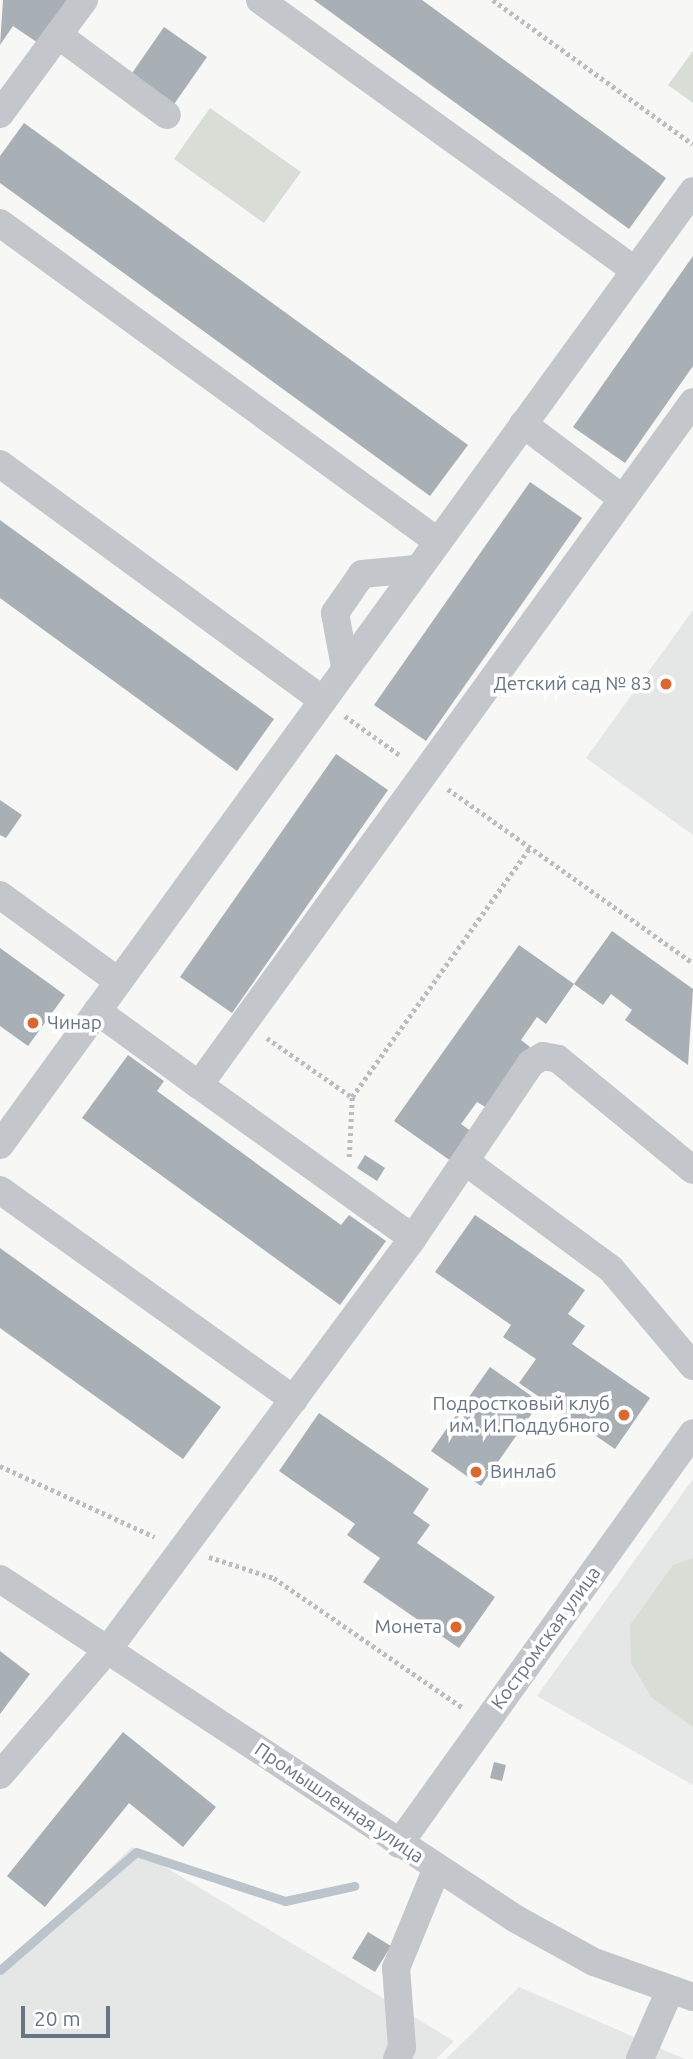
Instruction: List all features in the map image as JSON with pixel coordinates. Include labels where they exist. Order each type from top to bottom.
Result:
[{"type":"street","points":[[0,114],[84,0]]},
{"type":"street","points":[[260,0],[635,270]]},
{"type":"street","points":[[58,35],[167,115]]},
{"type":"street","points":[[0,1145],[693,191]]},
{"type":"street","points":[[0,223],[437,541]]},
{"type":"street","points":[[200,1086],[693,402]]},
{"type":"street","points":[[523,424],[623,499]]},
{"type":"street","points":[[0,464],[322,700]]},
{"type":"street","points":[[345,667],[335,613],[362,574],[416,569]]},
{"type":"street","points":[[0,895],[118,981]]},
{"type":"street","points":[[97,1011],[413,1238]]},
{"type":"street","points":[[0,1775],[110,1648],[413,1238],[531,1063],[543,1056],[558,1059],[693,1170]]},
{"type":"street","points":[[466,1161],[611,1269],[693,1366]]},
{"type":"street","points":[[0,1190],[294,1400]]},
{"type":"street","name":"Костромская улица","points":[[399,1844],[693,1433]]},
{"type":"street","name":"Промышленная улица","points":[[0,1579],[110,1648],[437,1868],[594,1962],[681,1993]]},
{"type":"street","points":[[397,2059],[402,2047],[396,1968],[437,1868]]},
{"type":"street","points":[[640,2059],[681,1993]]},
{"type":"path","points":[[492,0],[693,144]]},
{"type":"path","points":[[322,700],[693,963]]},
{"type":"path","points":[[347,1191],[352,1097],[530,847]]},
{"type":"path","points":[[245,1022],[352,1097]]},
{"type":"path","points":[[0,1466],[182,1549],[274,1578],[485,1723]]},
{"type":"shaded area","points":[[693,51],[693,103],[668,85]]},
{"type":"shaded area","points":[[210,108],[301,172],[264,223],[174,159]]},
{"type":"shaded area","name":"Детский сад № 83","points":[[693,610],[693,835],[586,758]]},
{"type":"shaded area","points":[[693,1479],[693,1785],[537,1696]]},
{"type":"shaded area","points":[[693,1558],[693,1727],[652,1698],[631,1663],[630,1625],[673,1565]]},
{"type":"shaded area","points":[[132,1847],[454,2041],[436,2059],[0,2059],[0,1974]]},
{"type":"shaded area","points":[[519,1987],[685,2059],[446,2059]]},
{"type":"building","points":[[3,0],[72,0],[41,45],[13,26],[0,45]]},
{"type":"building","points":[[314,0],[422,0],[666,178],[629,229]]},
{"type":"building","points":[[164,27],[207,57],[172,107],[130,76]]},
{"type":"building","points":[[24,123],[468,445],[430,496],[0,183],[0,156]]},
{"type":"building","points":[[693,256],[693,366],[625,463],[573,427]]},
{"type":"building","points":[[530,482],[582,518],[426,741],[374,705]]},
{"type":"building","points":[[0,520],[274,719],[237,771],[0,598]]},
{"type":"building","points":[[336,754],[388,790],[232,1013],[180,977]]},
{"type":"building","points":[[0,800],[22,815],[6,838],[0,835]]},
{"type":"building","points":[[612,931],[693,989],[688,1065],[625,1020],[632,1010],[611,994],[603,1005],[574,984]]},
{"type":"building","points":[[519,945],[574,984],[546,1024],[537,1017],[521,1040],[530,1047],[487,1108],[477,1102],[461,1124],[472,1132],[451,1161],[394,1121]]},
{"type":"building","points":[[0,948],[65,995],[28,1046],[0,1026]]},
{"type":"building","points":[[128,1055],[164,1081],[157,1091],[341,1225],[349,1215],[386,1241],[340,1305],[82,1118]]},
{"type":"building","points":[[365,1155],[385,1168],[377,1181],[357,1168]]},
{"type":"building","points":[[475,1215],[585,1290],[568,1314],[585,1326],[572,1344],[650,1398],[615,1449],[519,1383],[536,1359],[503,1337],[511,1325],[435,1272]]},
{"type":"building","points":[[0,1248],[221,1407],[183,1459],[0,1328]]},
{"type":"building","points":[[490,1367],[540,1402],[481,1486],[431,1451]]},
{"type":"building","points":[[319,1413],[429,1489],[413,1513],[430,1525],[417,1543],[495,1597],[459,1648],[363,1582],[380,1558],[347,1535],[355,1524],[279,1471]]},
{"type":"building","points":[[0,1651],[30,1674],[0,1714]]},
{"type":"building","points":[[123,1732],[216,1807],[183,1847],[129,1803],[45,1907],[7,1876]]},
{"type":"building","points":[[494,1762],[506,1765],[502,1781],[490,1778]]},
{"type":"building","points":[[368,1932],[391,1946],[375,1972],[352,1958]]},
{"type":"waterway","points":[[0,1970],[136,1852],[285,1901],[354,1886]]},
{"type":"place","name":"Детский сад № 83","points":[[666,684]]},
{"type":"place","name":"Чинар","points":[[33,1023]]},
{"type":"place","name":"Подростковый клуб им. И.Поддубного","points":[[624,1415]]},
{"type":"place","name":"Винлаб","points":[[476,1472]]},
{"type":"place","name":"Монета","points":[[456,1627]]}]
